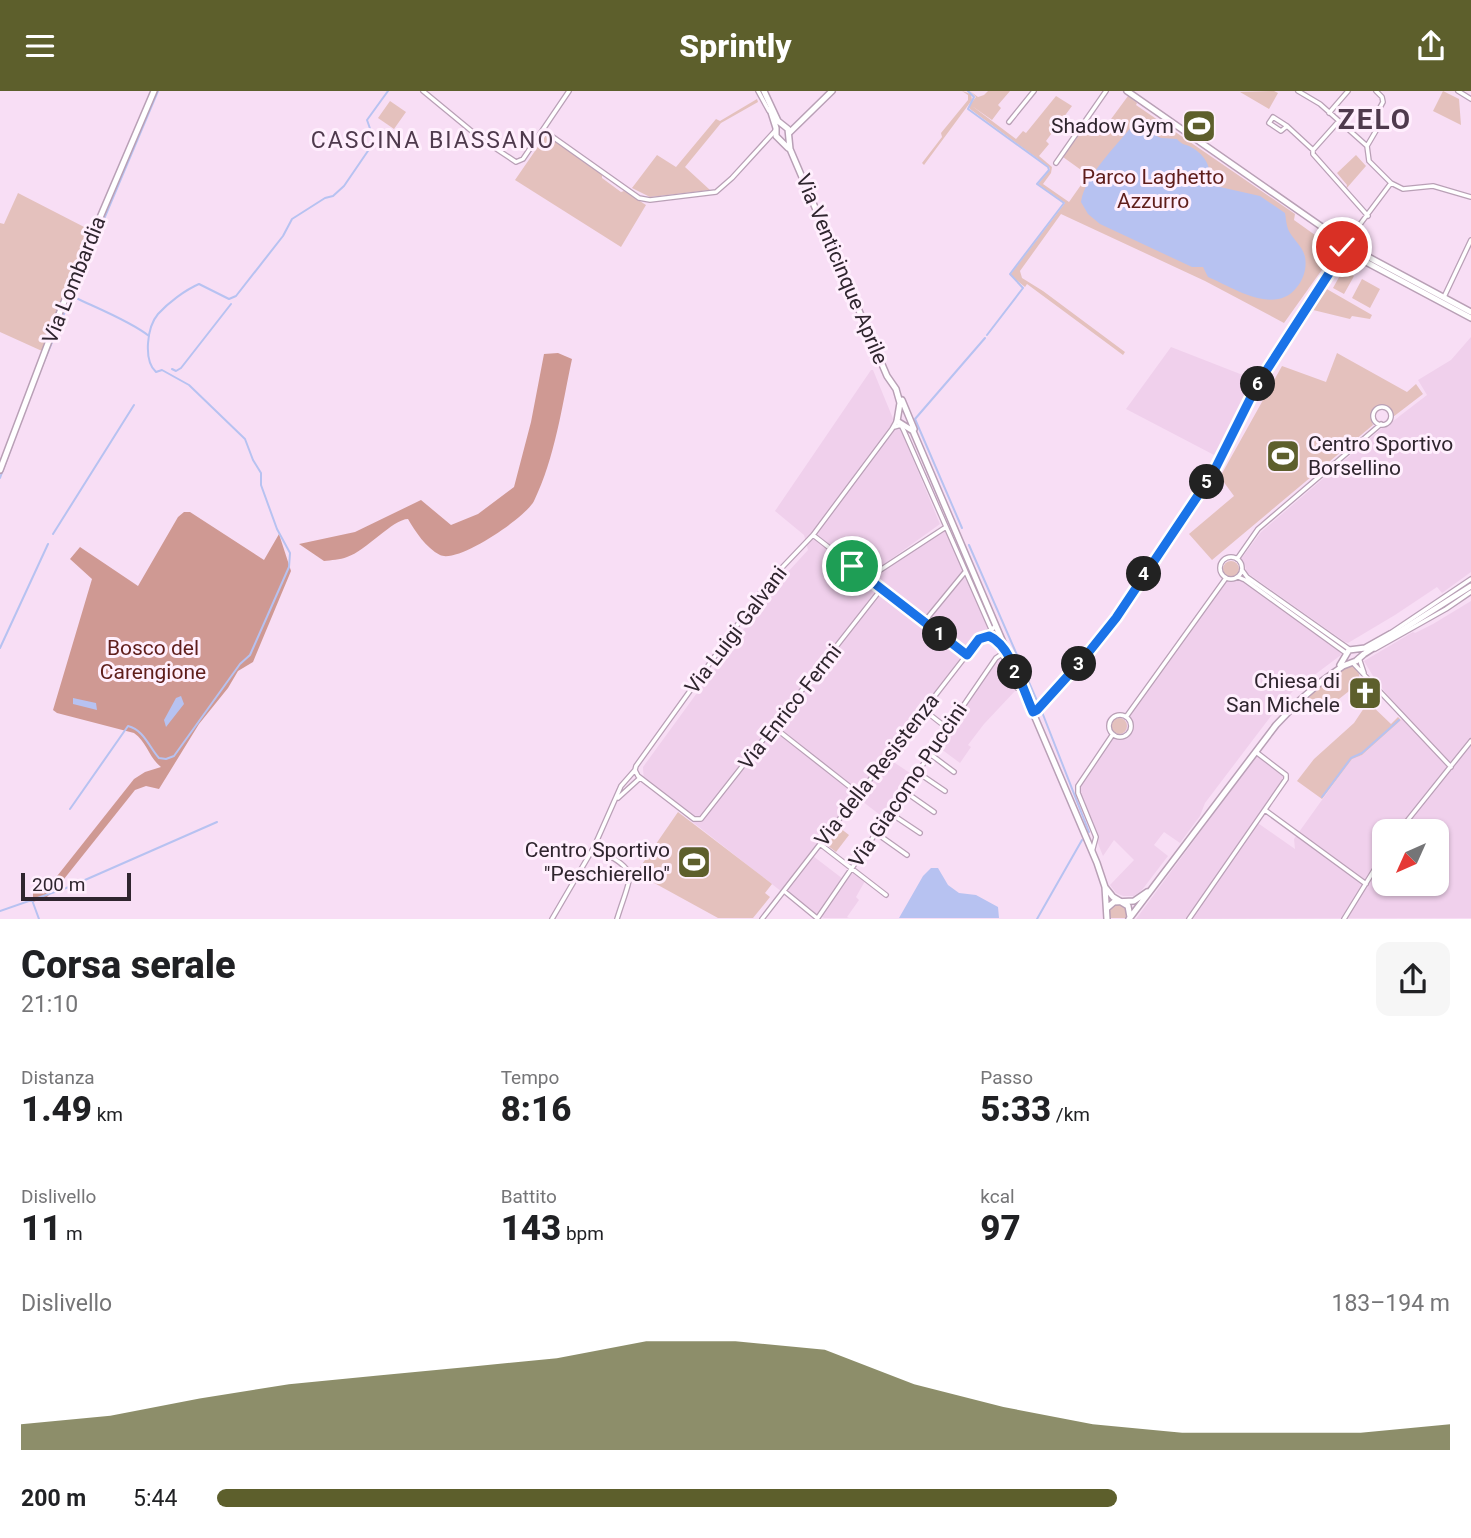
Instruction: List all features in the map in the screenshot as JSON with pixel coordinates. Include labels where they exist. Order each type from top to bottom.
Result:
[{"type":"main road","name":"Via Lombardia","points":[[0,470],[61,309],[154,91]]},
{"type":"main road","points":[[764,91],[784,137]]},
{"type":"main road","points":[[784,137],[832,91]]},
{"type":"main road","points":[[1127,91],[1347,248],[1471,311]]},
{"type":"main road","points":[[768,99],[771,114],[784,137]]},
{"type":"main road","points":[[779,128],[797,124]]},
{"type":"main road","name":"Via Venticinque Aprile","points":[[784,137],[887,376],[909,416],[993,628],[1033,712],[1092,852],[1105,887],[1106,917]]},
{"type":"main road","points":[[1443,299],[1471,318]]},
{"type":"main road","name":"Via Venticinque Aprile","points":[[896,389],[900,409]]},
{"type":"main road","points":[[900,409],[909,416],[908,423],[900,423],[900,409]]},
{"type":"main road","name":"Via Venticinque Aprile","points":[[900,423],[911,429],[918,442]]},
{"type":"main road","points":[[1350,656],[1359,658],[1471,586]]},
{"type":"main road","points":[[1106,917],[1111,903],[1136,900],[1146,893],[1275,722],[1314,683],[1350,656],[1412,624]]},
{"type":"main road","points":[[1129,919],[1276,725],[1350,656],[1359,652],[1359,658]]},
{"type":"main road","name":"Via Venticinque Aprile","points":[[1105,887],[1120,901]]},
{"type":"main road","points":[[1120,901],[1129,908],[1129,919]]},
{"type":"street","points":[[423,91],[480,138],[516,162],[523,159],[568,91]]},
{"type":"street","points":[[758,91],[771,114]]},
{"type":"street","points":[[1009,122],[1034,91]]},
{"type":"street","points":[[1056,163],[1106,91]]},
{"type":"street","points":[[1298,91],[1329,113],[1367,146]]},
{"type":"street","points":[[1329,113],[1348,91]]},
{"type":"street","points":[[1376,91],[1384,102],[1375,117],[1377,129],[1367,146],[1366,155],[1369,161],[1391,183],[1403,188],[1433,186],[1471,197]]},
{"type":"street","points":[[1458,91],[1471,99]]},
{"type":"street","points":[[1287,127],[1280,131],[1269,123],[1275,117],[1287,127],[1313,150],[1313,154],[1368,216]]},
{"type":"street","points":[[1313,150],[1338,122]]},
{"type":"street","points":[[543,130],[645,200],[716,192],[729,182],[779,128]]},
{"type":"street","points":[[763,146],[784,137]]},
{"type":"street","points":[[1033,712],[1071,673],[1116,618],[1213,473],[1257,385],[1391,183]]},
{"type":"street","points":[[1443,299],[1471,240]]},
{"type":"street","points":[[1237,559],[1258,529],[1381,424],[1389,421],[1389,410],[1384,407],[1374,414],[1376,422],[1381,424]]},
{"type":"street","points":[[900,423],[1004,653]]},
{"type":"street","name":"Via Luigi Galvani","points":[[552,919],[594,847],[629,775],[635,771],[774,576],[813,535],[894,427],[900,423]]},
{"type":"street","points":[[867,578],[946,527]]},
{"type":"street","points":[[813,535],[967,655]]},
{"type":"street","points":[[1350,656],[1245,580],[1226,577],[1221,572],[1222,562],[1231,557],[1237,559],[1247,577],[1350,656],[1366,678],[1451,767]]},
{"type":"street","points":[[1238,577],[1242,570]]},
{"type":"street","points":[[924,621],[966,572]]},
{"type":"street","points":[[1126,717],[1226,577]]},
{"type":"street","points":[[1388,635],[1471,579]]},
{"type":"street","name":"Via Enrico Fermi","points":[[640,778],[694,819],[698,820],[704,816],[882,589]]},
{"type":"street","points":[[1370,650],[1385,645],[1469,594]]},
{"type":"street","name":"Via della Resistenza","points":[[762,919],[979,639],[993,628]]},
{"type":"street","points":[[979,639],[989,636],[995,638]]},
{"type":"street","name":"Via Giacomo Puccini","points":[[817,918],[997,656],[1004,653]]},
{"type":"street","points":[[1359,658],[1366,678]]},
{"type":"street","points":[[924,710],[947,728]]},
{"type":"street","points":[[1117,715],[1126,717],[1130,724],[1129,732],[1121,736],[1113,734],[1109,726],[1110,720],[1117,715]]},
{"type":"street","points":[[774,728],[859,794]]},
{"type":"street","points":[[1092,852],[1096,838],[1078,793],[1078,786],[1113,734]]},
{"type":"street","points":[[1409,819],[1471,741]]},
{"type":"street","points":[[1189,919],[1286,781],[1286,775],[1256,752]]},
{"type":"street","points":[[930,754],[954,772]]},
{"type":"street","points":[[635,771],[640,778]]},
{"type":"street","points":[[917,772],[945,791]]},
{"type":"street","points":[[629,775],[629,779],[634,782]]},
{"type":"street","name":"Via Luigi Galvani","points":[[617,799],[640,778]]},
{"type":"street","points":[[904,791],[934,812]]},
{"type":"street","points":[[1265,810],[1366,884]]},
{"type":"street","points":[[890,813],[920,833]]},
{"type":"street","points":[[876,833],[906,855]]},
{"type":"street","points":[[820,844],[886,895]]},
{"type":"street","points":[[594,847],[623,864],[629,871],[629,883],[617,919]]},
{"type":"street","points":[[1344,919],[1372,874]]},
{"type":"street","points":[[783,891],[817,918]]},
{"type":"shaded area","points":[[1471,337],[1471,572],[1442,593],[1437,587],[1395,615],[1348,643],[1345,642],[1246,572],[1241,559],[1261,532],[1382,428],[1427,395],[1418,380],[1451,360]]},
{"type":"shaded area","points":[[1171,347],[1253,379],[1216,456],[1126,409]]},
{"type":"shaded area","points":[[871,370],[894,421],[900,428],[940,524],[880,567],[945,530],[995,638],[991,636],[979,639],[782,892],[644,784],[643,767],[775,586],[808,550],[804,535],[775,511]]},
{"type":"shaded area","points":[[1223,578],[1228,581],[1242,580],[1341,652],[1341,655],[1293,691],[1271,716],[1205,803],[1200,816],[1180,843],[1164,832],[1154,845],[1168,856],[1142,890],[1134,896],[1123,896],[1116,893],[1110,885],[1134,860],[1114,840],[1103,856],[1077,793],[1077,784],[1110,735],[1106,727],[1107,719],[1114,713],[1126,713]]},
{"type":"shaded area","points":[[1471,601],[1471,918],[1136,919],[1257,755],[1285,778],[1255,821],[1295,849],[1294,839],[1352,758],[1362,755],[1405,716],[1376,681],[1364,661]]},
{"type":"shaded area","points":[[997,659],[1000,659],[1015,691],[984,724],[968,745],[971,747],[960,763],[937,746]]},
{"type":"shaded area","points":[[889,759],[913,775],[884,818],[858,798]]},
{"type":"shaded area","points":[[813,856],[843,879],[817,916],[786,891]]},
{"type":"shaded area","points":[[852,870],[865,881],[856,897],[859,900],[847,917],[849,918],[820,916]]},
{"type":"green space","points":[[962,91],[971,94],[972,100],[924,165],[922,163],[942,137],[941,133],[968,100],[968,95]]},
{"type":"green space","name":"Parco Laghetto Azzurro","points":[[970,91],[978,97],[988,91],[1010,91],[998,105],[1001,108],[992,120],[972,106],[1016,139],[1023,131],[1026,133],[1056,96],[1072,106],[1046,141],[1049,144],[1039,156],[1052,167],[1043,184],[1069,202],[1088,175],[1063,157],[1089,121],[1103,130],[1128,96],[1136,105],[1295,214],[1294,220],[1336,250],[1284,323],[1205,281],[1061,214],[1020,271],[1022,278],[1125,352],[1123,355],[1027,284],[1025,287],[1010,275],[1065,203],[1038,184],[1050,170],[1049,167],[970,109],[969,106],[976,97]]},
{"type":"green space","points":[[1443,91],[1459,99],[1461,125],[1433,111]]},
{"type":"green space","points":[[1240,92],[1278,93],[1269,109]]},
{"type":"green space","points":[[757,99],[758,102],[721,123],[685,167],[710,190],[650,197],[632,188],[657,155],[676,167],[716,119],[720,121]]},
{"type":"green space","points":[[390,101],[406,112],[394,129],[378,118]]},
{"type":"green space","points":[[546,135],[621,192],[624,191],[646,205],[621,247],[515,180]]},
{"type":"green space","points":[[1356,155],[1366,166],[1346,189],[1347,185],[1337,173]]},
{"type":"green space","points":[[18,193],[90,230],[42,351],[0,332],[0,223],[4,224]]},
{"type":"green space","points":[[1343,270],[1354,276],[1344,294],[1333,288]]},
{"type":"green space","points":[[1362,279],[1380,289],[1370,308],[1352,298]]},
{"type":"green space","points":[[1325,288],[1372,315],[1370,319],[1352,316],[1350,319],[1309,309]]},
{"type":"green space","points":[[558,353],[572,359],[547,467],[534,501],[505,527],[476,546],[449,556],[440,555],[430,548],[408,519],[395,524],[354,554],[341,559],[324,561],[299,544],[355,532],[421,500],[451,525],[478,514],[514,487],[531,422],[544,354]]},
{"type":"green space","name":"Centro Sportivo Borsellino","points":[[1337,353],[1407,392],[1416,384],[1423,394],[1393,417],[1391,410],[1384,405],[1374,409],[1371,414],[1373,425],[1212,560],[1189,534],[1234,496],[1220,477],[1282,366],[1326,382]]},
{"type":"green space","name":"Bosco del Carengione","points":[[184,512],[190,512],[264,560],[279,534],[291,571],[253,662],[238,671],[199,724],[159,789],[146,786],[135,790],[64,879],[47,897],[33,902],[33,893],[50,885],[134,779],[161,767],[134,733],[53,710],[92,579],[70,559],[80,547],[138,586],[178,517]]},
{"type":"green space","points":[[1228,561],[1234,561],[1239,569],[1237,575],[1228,577],[1223,572],[1223,566]]},
{"type":"green space","points":[[1354,666],[1359,674],[1361,689],[1353,688],[1330,706],[1320,698],[1308,700],[1328,679]]},
{"type":"green space","points":[[1368,702],[1391,724],[1398,717],[1401,720],[1362,755],[1352,759],[1322,799],[1297,781],[1314,759],[1354,723]]},
{"type":"green space","points":[[1116,718],[1122,718],[1127,726],[1125,732],[1116,734],[1111,729],[1111,723]]},
{"type":"green space","name":"Centro Sportivo \"Peschierello\"","points":[[678,812],[772,884],[765,893],[770,897],[753,918],[718,918],[636,873]]},
{"type":"green space","points":[[840,828],[849,835],[836,852],[827,845]]},
{"type":"green space","points":[[1119,903],[1127,908],[1126,918],[1110,918],[1109,910]]},
{"type":"water","name":"Parco Laghetto Azzurro","points":[[1133,125],[1161,138],[1177,139],[1201,154],[1207,163],[1211,185],[1260,196],[1285,213],[1288,229],[1305,257],[1304,273],[1297,287],[1288,295],[1277,299],[1242,293],[1208,277],[1203,267],[1192,267],[1100,224],[1088,214],[1081,202],[1088,182]]},
{"type":"water","points":[[181,696],[184,704],[166,727],[164,720],[176,698]]},
{"type":"water","points":[[73,698],[96,703],[97,710],[73,704]]},
{"type":"water","points":[[931,868],[938,868],[948,885],[959,893],[976,895],[998,907],[999,918],[899,918],[923,876]]},
{"type":"waterway","points":[[42,366],[158,91]]},
{"type":"waterway","points":[[70,809],[128,726],[142,735],[159,758],[174,756],[240,664],[250,655],[289,567],[290,553],[277,529],[261,485],[261,473],[245,439],[189,385],[162,370],[156,372],[152,367],[148,343],[154,320],[172,301],[199,284],[229,299],[236,296],[283,236],[292,219],[325,198],[333,196],[344,186],[372,145],[373,137],[367,120],[388,91]]},
{"type":"waterway","points":[[968,91],[974,97],[968,109],[1048,167],[1049,170],[1037,184],[1064,203],[1010,274],[1023,288],[987,335]]},
{"type":"waterway","points":[[76,298],[124,320],[149,336]]},
{"type":"waterway","points":[[172,369],[176,371],[181,368],[231,304]]},
{"type":"waterway","points":[[962,528],[915,419],[985,338]]},
{"type":"waterway","points":[[53,534],[134,405]]},
{"type":"waterway","points":[[0,478],[13,443]]},
{"type":"waterway","points":[[0,648],[48,544]]},
{"type":"waterway","points":[[969,545],[1038,703]]},
{"type":"waterway","points":[[1042,712],[1089,832]]},
{"type":"waterway","points":[[1322,797],[1351,758],[1362,753],[1399,720]]},
{"type":"waterway","points":[[0,911],[69,887],[217,822]]},
{"type":"waterway","points":[[1037,919],[1082,840]]},
{"type":"waterway","points":[[32,900],[39,919]]},
{"type":"place","name":"Shadow Gym","points":[[1199,126]]},
{"type":"place","name":"Centro Sportivo Borsellino","points":[[1283,456]]},
{"type":"place","name":"Chiesa di San Michele","points":[[1365,693]]},
{"type":"place","name":"Centro Sportivo \"Peschierello\"","points":[[694,862]]},
{"type":"district","name":"ZELO","points":[[1375,119]]},
{"type":"district","name":"CASCINA BIASSANO","points":[[433,140]]},
{"type":"route","points":[[852,566],[967,655],[979,639],[991,636],[999,641],[1033,712],[1037,710],[1116,618],[1213,473],[1257,385],[1337,261],[1342,247]]}]
